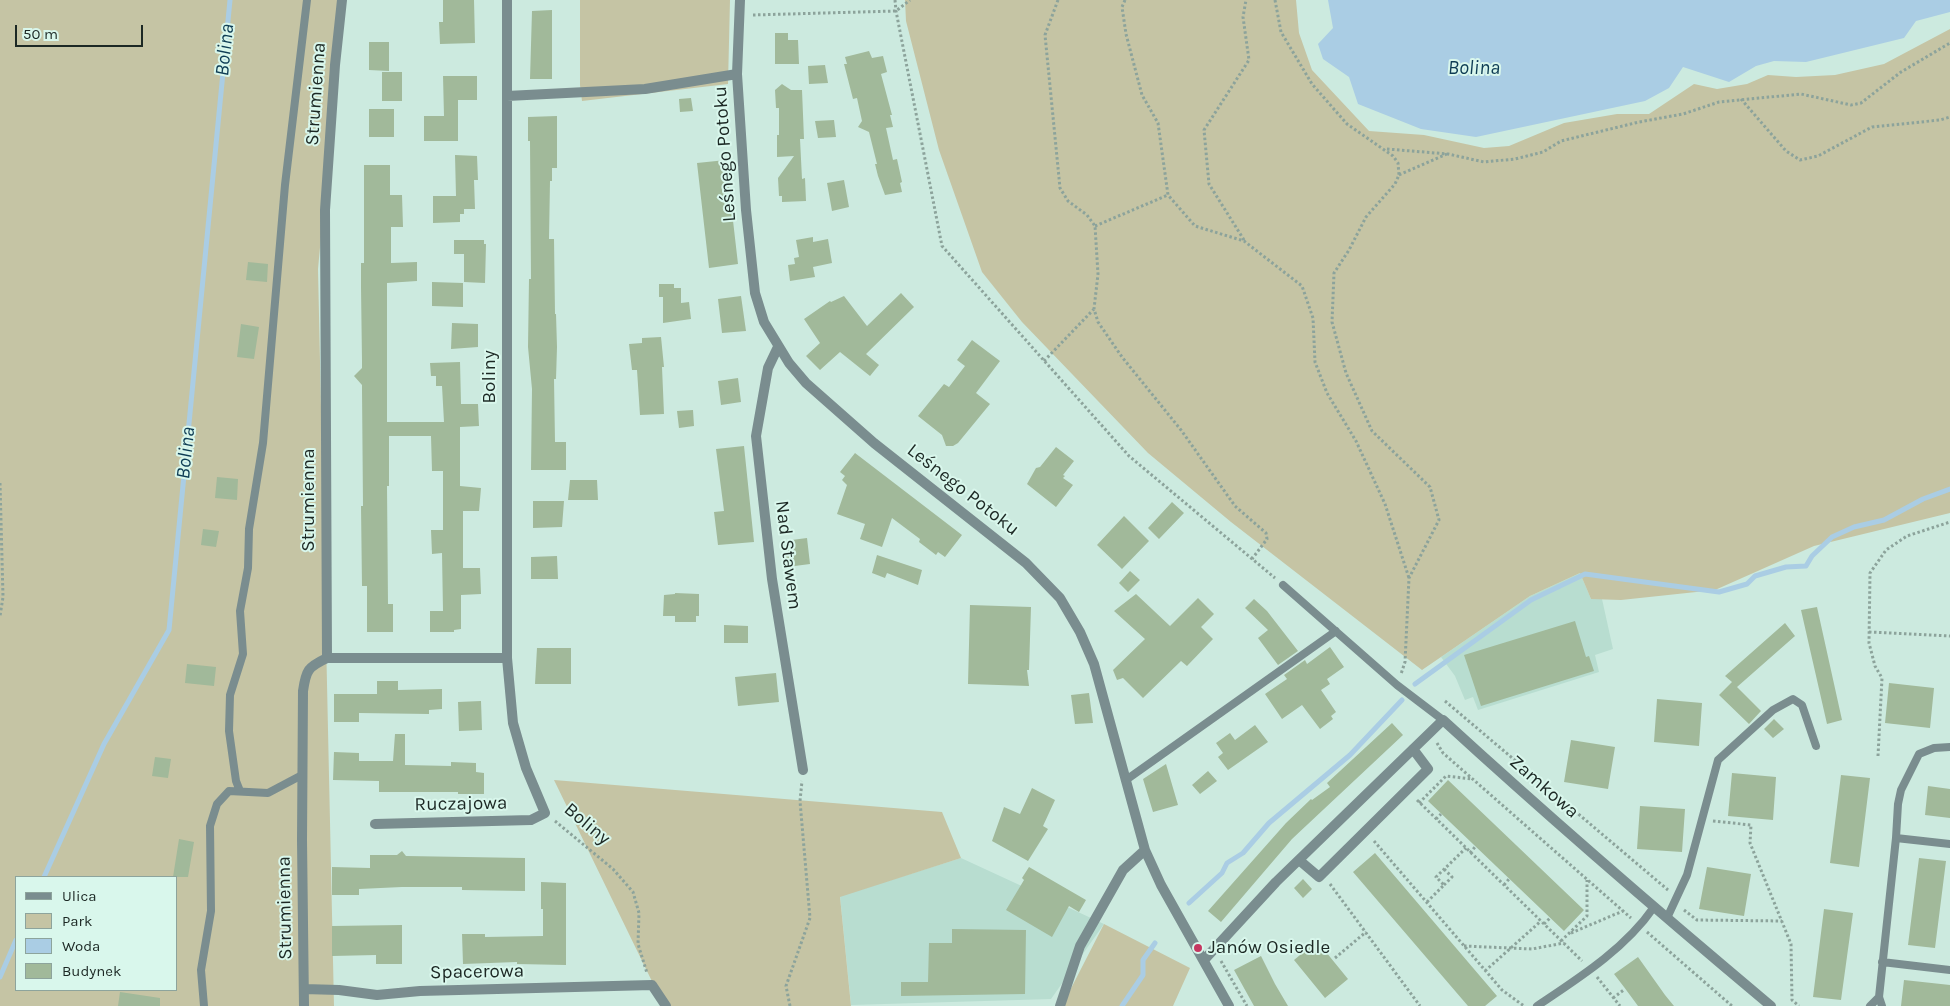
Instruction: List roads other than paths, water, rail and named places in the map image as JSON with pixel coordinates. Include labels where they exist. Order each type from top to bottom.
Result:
[{"type":"street","name":"Strumienna","points":[[304,1006],[303,691],[306,673],[316,663],[327,658],[325,210],[335,65],[342,0]]},
{"type":"street","name":"Boliny","points":[[507,0],[507,658],[513,723],[526,768],[545,813]]},
{"type":"street","name":"Leśnego Potoku","points":[[740,0],[737,74],[746,210],[755,293],[764,322],[789,363],[806,383],[874,442],[1026,563],[1060,598],[1080,632],[1094,664],[1145,850],[1162,885],[1229,1006]]},
{"type":"street","points":[[507,96],[645,89],[737,74]]},
{"type":"street","name":"Nad Stawem","points":[[778,347],[768,368],[756,436],[772,579],[803,770]]},
{"type":"street","points":[[327,658],[507,658]]},
{"type":"street","points":[[1204,960],[1276,882],[1443,720]]},
{"type":"street","name":"Zamkowa","points":[[1443,720],[1654,907],[1771,1006]]},
{"type":"street","points":[[1299,860],[1319,877],[1428,769],[1413,749]]},
{"type":"street","name":"Ruczajowa","points":[[375,824],[531,820],[545,813]]},
{"type":"street","points":[[1060,1006],[1080,946],[1123,870],[1145,850]]},
{"type":"street","name":"Spacerowa","points":[[304,988],[377,995],[420,991],[652,985],[666,1006]]},
{"type":"lane","points":[[240,791],[236,782],[228,730],[230,695],[243,654],[240,611],[248,568],[249,529],[263,443],[285,185],[307,0]]},
{"type":"lane","points":[[1283,585],[1397,685],[1443,720]]},
{"type":"lane","points":[[1126,780],[1336,632]]},
{"type":"lane","points":[[1667,918],[1687,875],[1718,760],[1773,710],[1793,699],[1802,705],[1816,746]]},
{"type":"lane","points":[[1882,1006],[1878,997],[1901,790],[1919,754],[1934,748],[1950,747]]},
{"type":"lane","points":[[204,1006],[201,970],[211,911],[210,826],[217,804],[229,791],[268,793],[302,775]]},
{"type":"lane","points":[[1896,838],[1950,844]]},
{"type":"lane","points":[[1537,1006],[1590,969],[1641,926],[1654,907]]},
{"type":"lane","points":[[1882,962],[1950,970]]},
{"type":"lane","points":[[1870,1006],[1878,997]]},
{"type":"water","name":"Bolina","points":[[1328,0],[1950,0],[1950,12],[1916,21],[1904,38],[1806,62],[1774,61],[1756,66],[1729,82],[1683,67],[1669,88],[1645,101],[1476,137],[1421,129],[1358,104],[1349,77],[1323,59],[1318,44],[1333,28]]},
{"type":"waterway","name":"Bolina","points":[[44,876],[104,744],[169,630],[230,0]]},
{"type":"waterway","points":[[1415,684],[1531,600],[1585,574],[1719,592],[1747,584],[1755,576],[1786,567],[1806,566],[1812,556],[1832,537],[1854,527],[1884,520],[1923,499],[1950,489]]},
{"type":"waterway","points":[[1189,903],[1222,873],[1227,863],[1243,853],[1269,823],[1350,755],[1402,700]]},
{"type":"waterway","name":"Bolina","points":[[0,977],[15,942]]},
{"type":"waterway","points":[[1122,1006],[1143,975],[1143,960],[1155,943]]},
{"type":"place","name":"Janów Osiedle","points":[[1198,948]]}]
